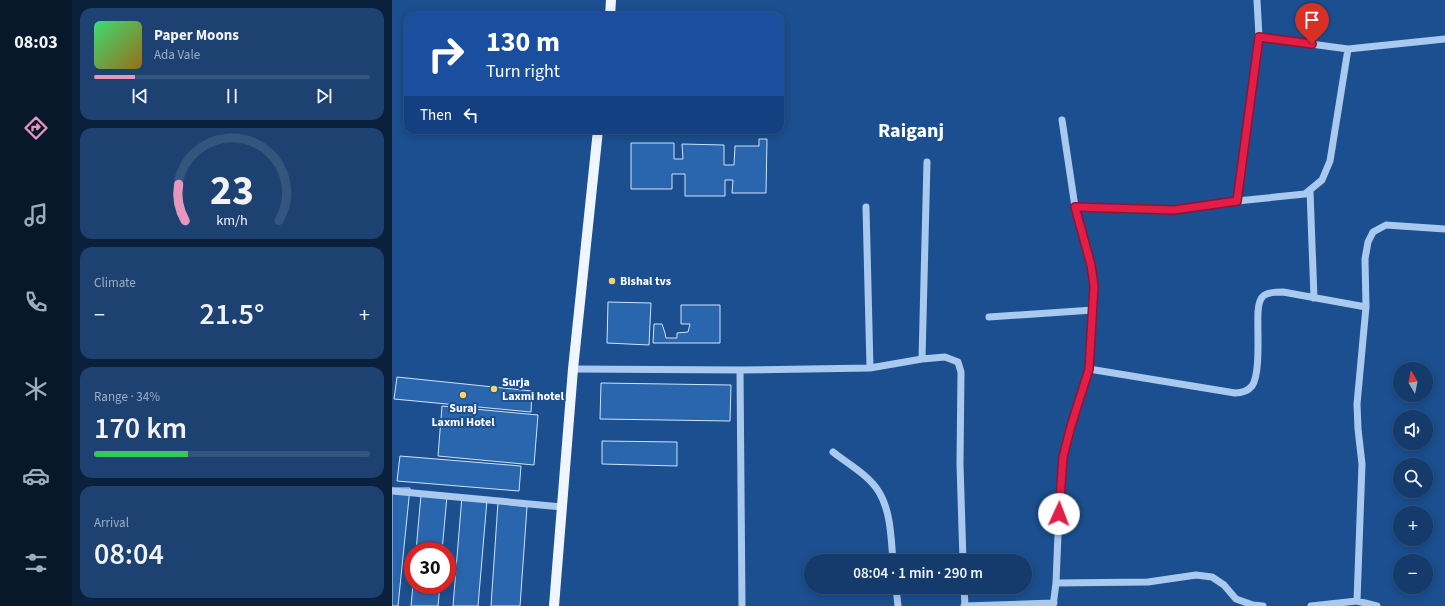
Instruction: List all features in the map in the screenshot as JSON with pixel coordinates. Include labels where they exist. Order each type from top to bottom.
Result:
[{"type":"main road","points":[[610,12],[611,0]]},
{"type":"main road","points":[[554,606],[573,369],[598,134]]},
{"type":"street","points":[[1237,201],[1259,37],[1258,0]]},
{"type":"street","points":[[1259,37],[1348,49],[1445,39]]},
{"type":"street","points":[[1075,207],[1171,210],[1305,194],[1322,180],[1330,161],[1348,49]]},
{"type":"street","points":[[964,594],[964,606],[1053,604],[1056,583],[1060,486],[1063,457],[1089,369],[1094,286],[1091,265],[1075,207],[1062,120]]},
{"type":"street","points":[[922,359],[927,162]]},
{"type":"street","points":[[1310,191],[1314,298]]},
{"type":"street","points":[[866,207],[870,368]]},
{"type":"street","points":[[1357,601],[1362,464],[1357,404],[1366,307],[1365,259],[1368,242],[1373,232],[1386,225],[1445,229]]},
{"type":"street","points":[[1089,369],[1235,393],[1243,392],[1252,386],[1257,370],[1258,303],[1263,296],[1271,292],[1282,292],[1366,307]]},
{"type":"street","points":[[989,317],[1093,310]]},
{"type":"street","points":[[573,369],[740,370],[870,368],[922,359],[945,357],[958,362],[961,372],[960,464],[963,554]]},
{"type":"street","points":[[740,370],[742,606]]},
{"type":"street","points":[[833,452],[867,478],[879,491],[886,506],[892,554]]},
{"type":"street","points":[[392,491],[562,507]]},
{"type":"street","points":[[1056,583],[1148,582],[1196,575],[1212,577],[1224,586],[1236,602],[1262,606]]},
{"type":"street","points":[[897,594],[898,606]]},
{"type":"street","points":[[1310,606],[1357,601],[1377,606]]},
{"type":"building","points":[[759,139],[767,139],[766,193],[732,193],[733,180],[725,180],[725,196],[685,196],[685,174],[672,174],[672,189],[631,189],[631,143],[674,143],[674,159],[683,159],[682,144],[724,145],[724,165],[734,165],[735,146],[759,146]]},
{"type":"building","points":[[608,302],[651,303],[649,345],[607,343]]},
{"type":"building","points":[[681,305],[720,305],[720,343],[653,343],[654,324],[662,324],[666,338],[677,338],[677,333],[688,332],[690,324],[681,324]]},
{"type":"building","name":"Suraj Laxmi Hotel","points":[[397,377],[532,391],[531,412],[394,399]]},
{"type":"building","points":[[601,383],[731,385],[730,421],[600,419]]},
{"type":"building","points":[[442,406],[538,415],[534,465],[438,456]]},
{"type":"building","points":[[602,441],[677,442],[677,466],[602,464]]},
{"type":"building","points":[[400,456],[521,466],[519,491],[397,481]]},
{"type":"building","points":[[392,488],[410,488],[398,606],[392,606]]},
{"type":"building","points":[[421,495],[447,496],[443,542],[417,542]]},
{"type":"building","points":[[462,496],[487,500],[478,606],[453,606],[454,594],[456,594],[456,569]]},
{"type":"building","points":[[498,502],[527,507],[520,606],[491,606]]},
{"type":"building","points":[[412,594],[439,594],[438,606],[411,606]]},
{"type":"place","name":"Bishal tvs","points":[[612,281]]},
{"type":"place","name":"Surja Laxmi hotel","points":[[494,389]]},
{"type":"place","name":"Suraj Laxmi Hotel","points":[[463,395]]},
{"type":"district","name":"Raiganj","points":[[911,130]]},
{"type":"route","points":[[1059,514],[1063,457],[1089,369],[1094,286],[1091,265],[1075,207],[1174,210],[1237,201],[1259,37],[1312,44]]}]
